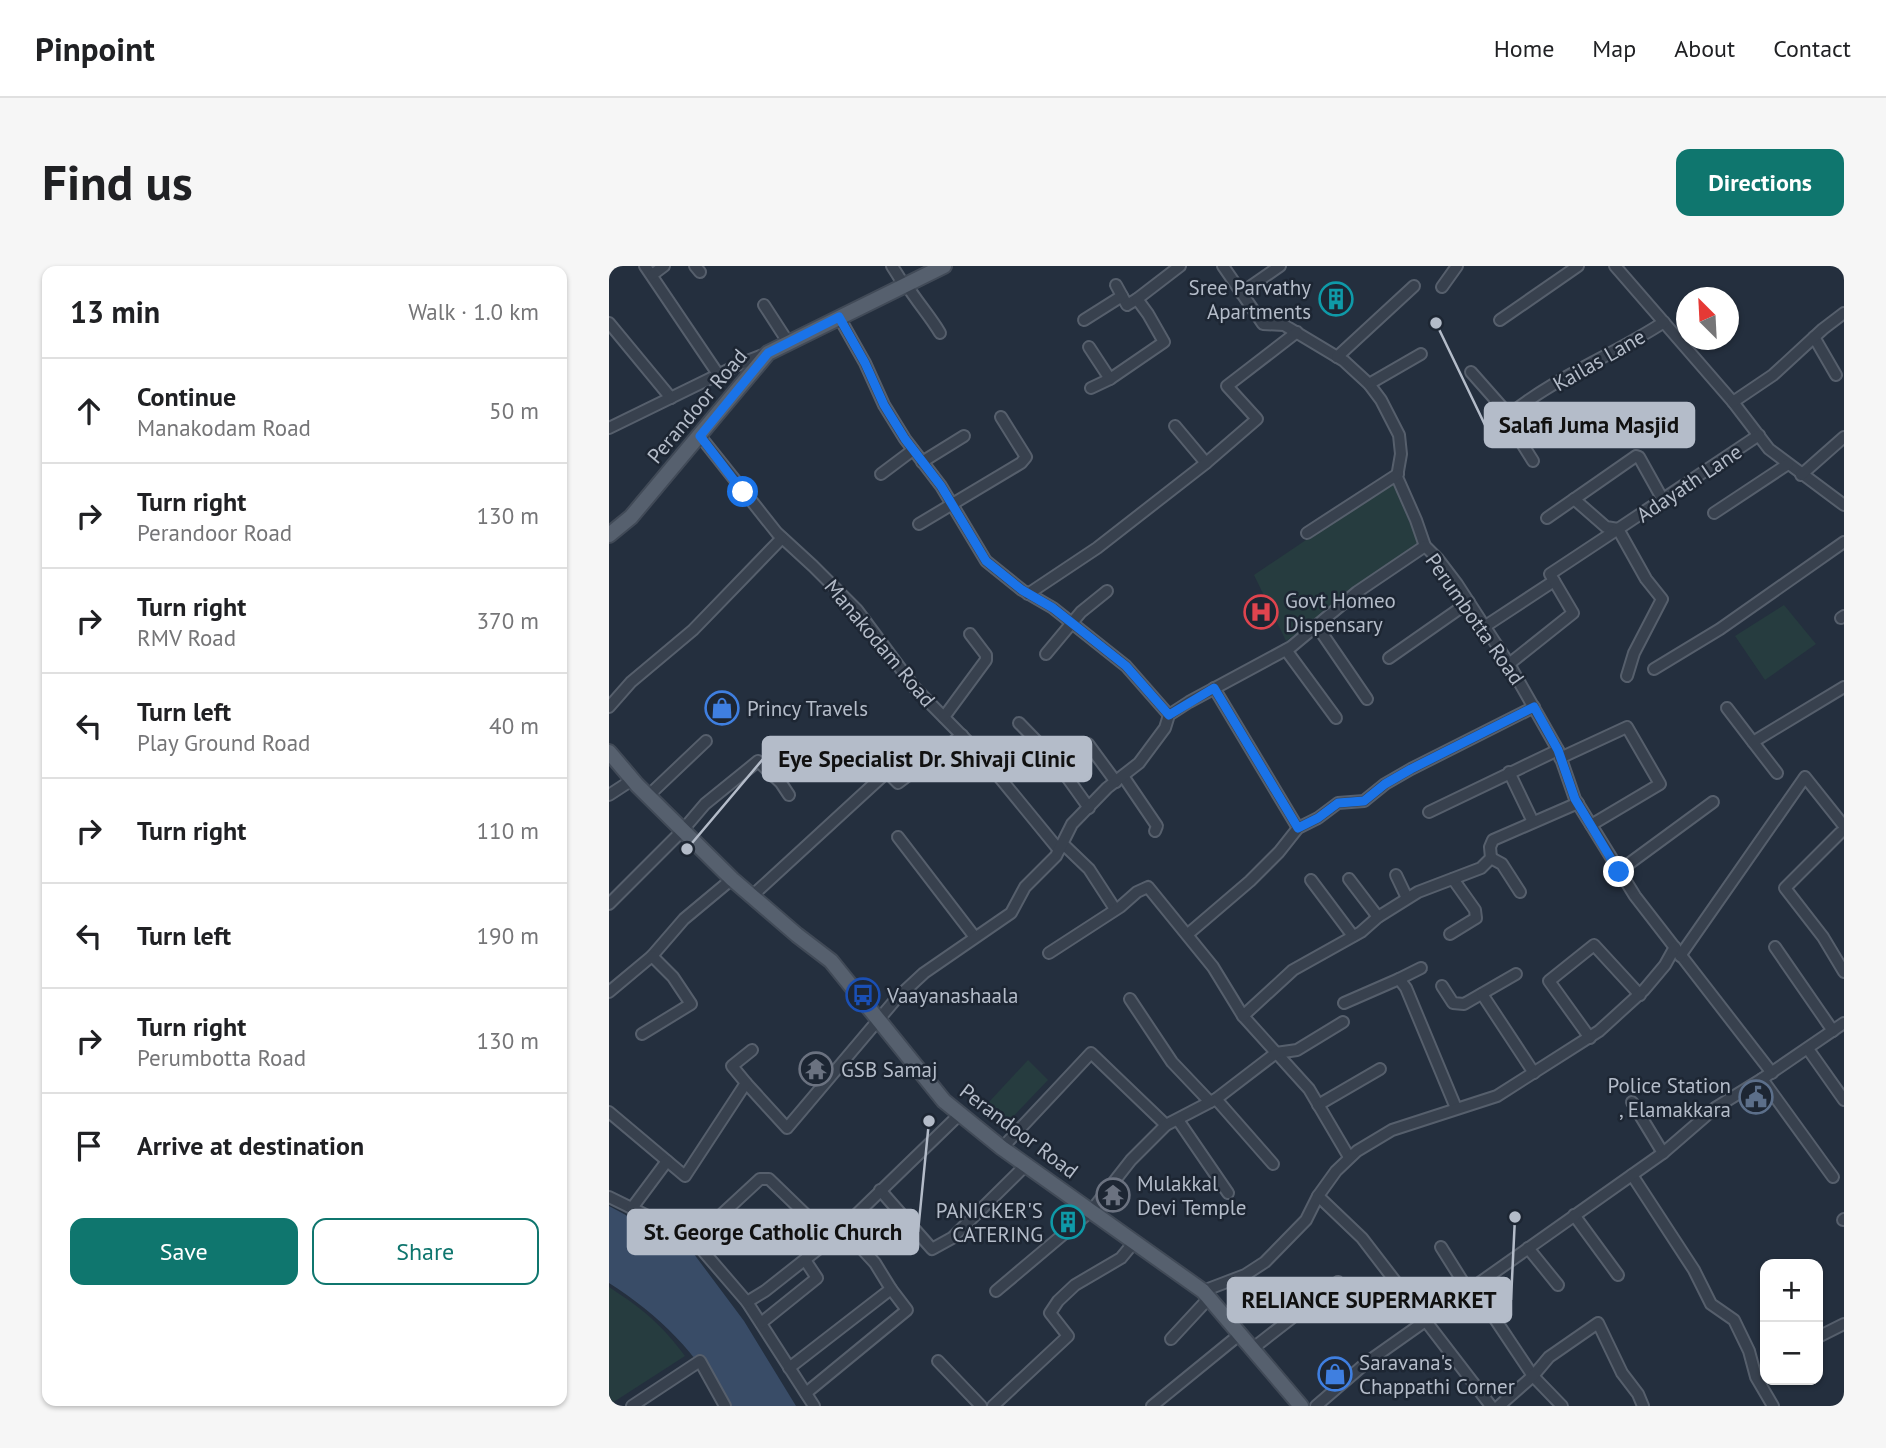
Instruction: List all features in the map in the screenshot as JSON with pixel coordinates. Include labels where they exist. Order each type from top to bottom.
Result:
[{"type":"main road","name":"Perandoor Road","points":[[609,535],[631,517],[768,353],[944,266]]},
{"type":"main road","name":"Perandoor Road","points":[[609,752],[648,796],[732,879],[831,961],[944,1101],[1002,1148],[1135,1241],[1206,1295],[1301,1406]]},
{"type":"street","points":[[664,266],[649,271],[718,374]]},
{"type":"street","points":[[892,266],[921,307],[928,312],[940,333]]},
{"type":"street","points":[[1116,285],[1127,305],[1180,266]]},
{"type":"street","name":"Perumbotta Road","points":[[1223,266],[1263,324],[1284,325],[1337,357],[1369,384],[1381,400],[1399,435],[1401,454],[1398,474],[1401,490],[1425,546],[1438,559],[1469,602],[1509,664],[1559,754],[1577,803],[1619,872],[1772,1073]]},
{"type":"street","points":[[1241,293],[1280,266]]},
{"type":"street","points":[[1442,287],[1457,266]]},
{"type":"street","points":[[1500,320],[1578,266]]},
{"type":"street","points":[[1616,266],[1733,402],[1769,449],[1844,505]]},
{"type":"street","points":[[1337,357],[1414,286]]},
{"type":"street","points":[[1084,320],[1122,296]]},
{"type":"street","points":[[1091,388],[1110,379],[1164,342],[1137,299]]},
{"type":"street","points":[[764,305],[788,342]]},
{"type":"street","points":[[1733,402],[1773,375],[1844,313]]},
{"type":"street","points":[[839,317],[865,363],[884,405],[953,506],[986,561],[1028,594],[1053,608],[1126,666],[1169,715]]},
{"type":"street","name":"Kailas Lane","points":[[1509,415],[1551,387],[1634,342],[1664,322]]},
{"type":"street","points":[[609,323],[671,398]]},
{"type":"street","points":[[1028,594],[1097,548],[1206,463],[1257,419],[1227,386],[1297,332]]},
{"type":"street","points":[[1814,337],[1836,375]]},
{"type":"street","points":[[1089,347],[1110,379]]},
{"type":"street","points":[[609,428],[718,374],[768,353]]},
{"type":"street","points":[[1369,384],[1422,354]]},
{"type":"street","points":[[1471,372],[1509,415],[1508,421],[1533,461]]},
{"type":"street","points":[[919,524],[953,506],[963,497],[1021,463],[1026,457],[1001,417]]},
{"type":"street","points":[[1175,426],[1206,463]]},
{"type":"street","name":"Adayath Lane","points":[[1627,676],[1634,653],[1662,599],[1646,579],[1619,529],[1759,435]]},
{"type":"street","name":"Manakodam Road","points":[[700,436],[782,538],[857,610],[915,688],[982,756],[1061,847],[1089,869],[1115,909]]},
{"type":"street","points":[[922,462],[964,436]]},
{"type":"street","points":[[1801,475],[1844,437]]},
{"type":"street","points":[[881,474],[913,450]]},
{"type":"street","points":[[1547,518],[1636,456],[1663,500]]},
{"type":"street","points":[[1714,513],[1788,464]]},
{"type":"street","points":[[1307,533],[1398,474]]},
{"type":"street","points":[[1574,499],[1607,527],[1619,529]]},
{"type":"street","points":[[1509,664],[1573,613],[1550,574],[1619,529]]},
{"type":"street","points":[[609,707],[631,682],[693,631],[782,538]]},
{"type":"street","points":[[1654,668],[1720,629],[1844,542]]},
{"type":"street","points":[[752,1051],[732,1066],[787,1128],[897,999],[924,972],[1011,913],[1025,887],[1061,847],[1072,824],[1119,779],[1139,764],[1165,729],[1169,715],[1286,650],[1357,592],[1425,546]]},
{"type":"street","points":[[1484,627],[1553,581]]},
{"type":"street","points":[[1046,654],[1081,612],[1107,591]]},
{"type":"street","points":[[1389,658],[1469,602]]},
{"type":"street","points":[[1317,626],[1367,699]]},
{"type":"street","points":[[944,716],[986,660],[986,655],[970,634]]},
{"type":"street","points":[[1286,650],[1336,718]]},
{"type":"street","points":[[1753,742],[1844,687]]},
{"type":"street","points":[[1214,688],[1298,828]]},
{"type":"street","points":[[1188,934],[1250,881],[1298,828],[1318,818],[1338,803],[1364,801],[1385,784],[1411,769],[1534,707]]},
{"type":"street","points":[[1727,708],[1777,774]]},
{"type":"street","points":[[1019,723],[1054,759],[1089,808]]},
{"type":"street","points":[[1429,812],[1509,772],[1627,727],[1660,784],[1591,825]]},
{"type":"street","points":[[753,895],[887,772],[898,783],[962,735]]},
{"type":"street","points":[[648,796],[706,741]]},
{"type":"street","points":[[1088,744],[1157,826],[1155,831]]},
{"type":"street","points":[[609,904],[682,831],[705,804],[758,761],[781,783],[789,795]]},
{"type":"street","points":[[1509,772],[1533,822]]},
{"type":"street","points":[[1171,1339],[1206,1295],[1265,1262],[1306,1220],[1318,1196],[1349,1157],[1392,1130],[1497,1096],[1590,1038],[1624,1011],[1677,951],[1805,777],[1842,829],[1785,888],[1823,937],[1844,972]]},
{"type":"street","points":[[609,795],[632,779]]},
{"type":"street","points":[[1619,872],[1713,802]]},
{"type":"street","points":[[1491,858],[1490,847],[1493,839],[1577,803]]},
{"type":"street","points":[[898,837],[974,936]]},
{"type":"street","points":[[1243,1016],[1293,970],[1353,936],[1417,892],[1481,868],[1491,858]]},
{"type":"street","points":[[1491,858],[1502,863],[1520,891]]},
{"type":"street","points":[[1395,875],[1407,898]]},
{"type":"street","points":[[1349,878],[1378,917]]},
{"type":"street","points":[[610,992],[652,956],[684,919],[732,879]]},
{"type":"street","points":[[1450,934],[1476,918],[1475,910],[1453,879]]},
{"type":"street","points":[[1311,880],[1353,936]]},
{"type":"street","points":[[1049,953],[1147,887],[1213,967],[1243,1016],[1308,1089],[1349,1157]]},
{"type":"street","points":[[1590,1038],[1549,981],[1594,945],[1640,995]]},
{"type":"street","points":[[1775,947],[1833,1031]]},
{"type":"street","points":[[642,1034],[691,1004],[673,977],[652,956]]},
{"type":"street","points":[[1344,1003],[1421,968]]},
{"type":"street","points":[[1442,986],[1453,1003],[1464,1004],[1516,974]]},
{"type":"street","points":[[1399,979],[1406,988],[1456,1108]]},
{"type":"street","points":[[1482,993],[1534,1073]]},
{"type":"street","points":[[1130,999],[1172,1062],[1273,1164]]},
{"type":"street","points":[[996,1291],[1091,1211],[1131,1160],[1166,1125],[1213,1101],[1276,1054],[1297,1050],[1343,1022]]},
{"type":"street","points":[[1316,1406],[1366,1363],[1663,1153],[1715,1108],[1772,1073],[1844,1023]]},
{"type":"street","points":[[1808,1049],[1844,1100]]},
{"type":"street","points":[[1002,1148],[1091,1053],[1166,1125]]},
{"type":"street","points":[[1318,1105],[1380,1069]]},
{"type":"street","points":[[1762,1079],[1833,1177]]},
{"type":"street","points":[[609,1112],[685,1176],[746,1083]]},
{"type":"street","points":[[1632,1102],[1663,1153]]},
{"type":"street","points":[[747,1301],[765,1292],[831,1239],[960,1114]]},
{"type":"street","points":[[1178,1121],[1228,1193]]},
{"type":"street","points":[[632,1208],[667,1161]]},
{"type":"street","points":[[880,1191],[932,1250],[952,1238],[1027,1164]]},
{"type":"street","points":[[1632,1175],[1694,1270],[1711,1304],[1734,1320],[1760,1386],[1773,1406]]},
{"type":"street","points":[[694,1240],[760,1179],[769,1179],[831,1239]]},
{"type":"street","points":[[1318,1196],[1362,1238],[1491,1406]]},
{"type":"street","points":[[609,1197],[662,1223],[685,1230],[747,1301],[814,1406]]},
{"type":"street","points":[[1574,1215],[1618,1275]]},
{"type":"street","points":[[806,1393],[907,1310],[875,1264],[842,1227]]},
{"type":"street","points":[[993,1406],[1067,1336],[1050,1313],[1058,1301],[1075,1285],[1121,1258],[1135,1241]]},
{"type":"street","points":[[1441,1247],[1533,1376],[1562,1406]]},
{"type":"street","points":[[1528,1248],[1558,1285]]},
{"type":"street","points":[[761,1323],[817,1278],[805,1260]]},
{"type":"street","points":[[1252,1349],[1338,1282]]},
{"type":"street","points":[[789,1368],[891,1289]]},
{"type":"street","points":[[1499,1406],[1533,1376],[1549,1357],[1598,1323],[1622,1373],[1638,1394],[1643,1406]]},
{"type":"street","points":[[1823,1334],[1844,1324]]},
{"type":"street","points":[[1152,1406],[1239,1335]]},
{"type":"street","points":[[1752,1362],[1760,1360]]},
{"type":"street","points":[[632,1406],[700,1361],[725,1406]]},
{"type":"street","points":[[938,1361],[981,1406]]},
{"type":"green space","points":[[1392,482],[1419,544],[1286,641],[1254,575]]},
{"type":"green space","points":[[1784,605],[1816,644],[1765,680],[1735,636]]},
{"type":"green space","points":[[1028,1060],[1048,1080],[1007,1123],[989,1102]]},
{"type":"green space","points":[[609,1287],[651,1318],[685,1356],[609,1405]]},
{"type":"water","points":[[609,1206],[691,1250],[744,1321],[796,1406],[725,1406],[703,1369],[676,1337],[644,1308],[609,1283]]},
{"type":"place","name":"Sree Parvathy Apartments","points":[[1336,299]]},
{"type":"place","name":"Salafi Juma Masjid","points":[[1436,323]]},
{"type":"place","name":"Govt Homeo Dispensary","points":[[1261,612]]},
{"type":"place","name":"Princy Travels","points":[[722,708]]},
{"type":"place","name":"Eye Specialist Dr. Shivaji Clinic","points":[[687,849]]},
{"type":"place","name":"Vaayanashaala","points":[[863,995]]},
{"type":"place","name":"GSB Samaj","points":[[816,1069]]},
{"type":"place","name":"Police Station , Elamakkara","points":[[1756,1097]]},
{"type":"place","name":"St. George Catholic Church","points":[[929,1121]]},
{"type":"place","name":"Mulakkal Devi Temple","points":[[1113,1195]]},
{"type":"place","name":"RELIANCE SUPERMARKET","points":[[1515,1217]]},
{"type":"place","name":"PANICKER'S CATERING","points":[[1068,1222]]},
{"type":"place","name":"Saravana's Chappathi Corner","points":[[1335,1374]]},
{"type":"route","points":[[743,492],[700,436],[768,353],[839,317],[865,363],[884,405],[905,439],[941,486],[986,561],[1022,590],[1053,608],[1126,666],[1169,715],[1214,688],[1298,828],[1318,818],[1338,803],[1353,804],[1364,801],[1385,784],[1411,769],[1534,707],[1558,750],[1575,799],[1619,872]]}]
